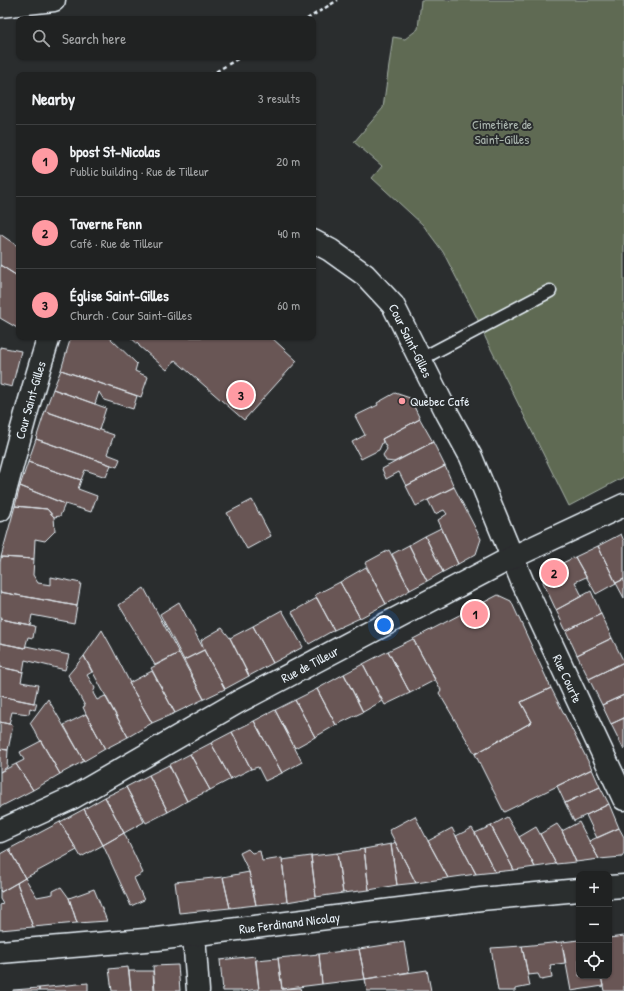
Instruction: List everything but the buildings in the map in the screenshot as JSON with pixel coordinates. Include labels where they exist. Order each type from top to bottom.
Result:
[{"type":"street","points":[[0,6],[54,0]]},
{"type":"street","name":"Cour Saint-Gilles","points":[[316,243],[366,274],[393,305],[447,413],[471,457],[511,558]]},
{"type":"street","name":"Cour Saint-Gilles","points":[[0,510],[36,375],[48,340]]},
{"type":"street","name":"Rue de Tilleur","points":[[0,831],[72,798],[238,702],[511,558],[624,505]]},
{"type":"street","name":"Rue Courte","points":[[511,558],[624,799]]},
{"type":"street","points":[[612,887],[624,886]]},
{"type":"street","name":"Rue Ferdinand Nicolay","points":[[0,952],[194,935],[481,899],[576,890]]},
{"type":"street","points":[[194,935],[198,991]]},
{"type":"lane","points":[[420,359],[550,291]]},
{"type":"path","points":[[312,16],[338,0]]},
{"type":"path","points":[[215,72],[236,60]]},
{"type":"green space","name":"Cimetière de Saint-Gilles","points":[[421,0],[624,0],[624,477],[569,506],[443,252],[423,225],[372,178],[382,166],[354,142],[383,108],[393,37],[405,39],[418,29]]},
{"type":"place","name":"Église Saint-Gilles","points":[[241,395]]},
{"type":"place","name":"Quebec Café","points":[[402,401]]},
{"type":"place","name":"Taverne Fenn","points":[[554,573]]},
{"type":"place","name":"bpost St-Nicolas","points":[[475,614]]}]
